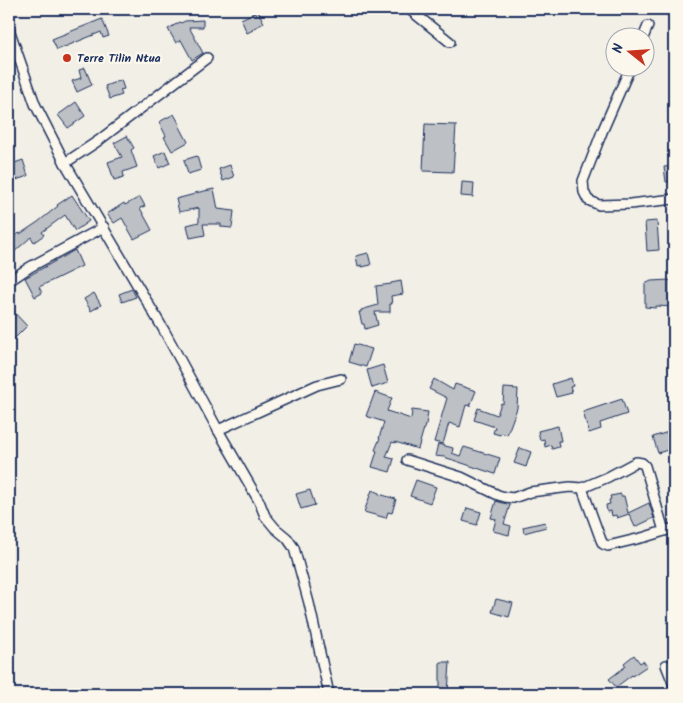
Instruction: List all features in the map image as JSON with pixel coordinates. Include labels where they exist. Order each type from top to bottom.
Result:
[{"type":"street","points":[[410,9],[450,42]]},
{"type":"street","points":[[9,29],[35,104],[65,162],[165,332],[218,430],[260,501],[265,516],[287,538],[294,548],[330,694]]},
{"type":"street","points":[[65,162],[98,141],[206,58]]},
{"type":"street","points":[[626,78],[602,132],[584,181],[584,192],[588,200],[599,205],[674,199]]},
{"type":"street","points":[[9,281],[30,267],[104,227]]},
{"type":"street","points":[[218,430],[317,385],[341,379]]},
{"type":"street","points":[[407,460],[461,477],[498,495],[513,498],[530,492],[570,487],[582,488],[636,462],[642,463],[645,466],[664,531]]},
{"type":"street","points":[[582,488],[601,540],[608,546],[674,528]]},
{"type":"street","points":[[666,665],[674,685]]},
{"type":"building","points":[[258,11],[264,23],[247,33],[241,19]]},
{"type":"building","points":[[102,19],[109,36],[103,38],[101,32],[57,50],[52,39]]},
{"type":"building","points":[[203,20],[203,27],[189,27],[203,53],[192,60],[181,40],[176,43],[168,29],[180,22]]},
{"type":"building","points":[[85,68],[92,85],[77,92],[72,81],[81,78],[79,70]]},
{"type":"building","points":[[121,80],[124,89],[120,90],[122,95],[110,99],[105,86]]},
{"type":"building","points":[[76,102],[85,116],[68,128],[58,115]]},
{"type":"building","points":[[174,114],[188,142],[172,151],[164,137],[166,136],[159,122]]},
{"type":"building","points":[[425,124],[456,125],[453,172],[423,171]]},
{"type":"building","points":[[127,136],[134,148],[131,150],[137,167],[123,172],[124,177],[114,180],[108,162],[122,157],[114,143]]},
{"type":"building","points":[[165,151],[170,163],[159,168],[154,156]]},
{"type":"building","points":[[197,156],[201,170],[188,174],[184,160]]},
{"type":"building","points":[[23,160],[28,176],[13,181],[9,165]]},
{"type":"building","points":[[230,165],[234,177],[223,181],[219,169]]},
{"type":"building","points":[[674,166],[674,181],[666,182],[664,167]]},
{"type":"building","points":[[462,182],[474,183],[473,197],[461,196]]},
{"type":"building","points":[[214,189],[218,209],[234,211],[232,228],[221,227],[221,224],[203,224],[205,235],[190,238],[187,225],[199,222],[199,208],[179,212],[176,199]]},
{"type":"building","points":[[72,195],[89,221],[75,231],[65,215],[42,232],[44,235],[34,242],[31,237],[13,253],[9,248],[9,242]]},
{"type":"building","points":[[140,197],[145,206],[140,208],[152,230],[134,239],[122,218],[114,223],[107,214],[124,203],[125,205]]},
{"type":"building","points":[[657,221],[659,250],[647,251],[645,222]]},
{"type":"building","points":[[75,250],[82,266],[39,287],[42,293],[35,297],[25,278]]},
{"type":"building","points":[[368,253],[371,265],[358,266],[356,256]]},
{"type":"building","points":[[669,280],[674,284],[674,307],[645,307],[645,284],[651,281]]},
{"type":"building","points":[[401,281],[403,294],[391,296],[390,312],[375,312],[378,325],[365,329],[359,312],[378,305],[376,286]]},
{"type":"building","points":[[132,289],[136,297],[122,302],[119,294]]},
{"type":"building","points":[[94,293],[101,305],[91,311],[84,299]]},
{"type":"building","points":[[9,307],[27,326],[9,344]]},
{"type":"building","points":[[354,344],[372,349],[366,367],[349,362]]},
{"type":"building","points":[[383,365],[388,383],[372,388],[367,370]]},
{"type":"building","points":[[571,378],[573,386],[570,387],[572,393],[556,397],[552,384]]},
{"type":"building","points":[[434,379],[453,390],[455,384],[476,391],[470,406],[466,405],[460,427],[449,423],[443,444],[434,442],[447,398],[429,389]]},
{"type":"building","points":[[504,388],[518,389],[517,408],[507,435],[501,433],[500,435],[493,433],[495,427],[474,420],[478,408],[497,415],[501,403],[503,404]]},
{"type":"building","points":[[375,392],[392,398],[387,411],[411,419],[412,410],[428,412],[418,449],[392,442],[386,457],[394,459],[390,472],[372,467],[384,422],[366,416]]},
{"type":"building","points":[[622,399],[627,414],[600,423],[601,429],[589,433],[583,412]]},
{"type":"building","points":[[558,426],[561,441],[558,441],[559,447],[552,449],[551,445],[545,447],[544,439],[540,440],[538,431]]},
{"type":"building","points":[[674,430],[674,448],[658,453],[653,437]]},
{"type":"building","points":[[438,444],[453,448],[452,453],[460,456],[464,447],[500,458],[495,474],[444,457],[435,456]]},
{"type":"building","points":[[520,448],[531,452],[526,467],[514,463]]},
{"type":"building","points":[[416,480],[436,487],[430,503],[410,496]]},
{"type":"building","points":[[310,490],[315,505],[301,509],[296,494]]},
{"type":"building","points":[[372,490],[396,499],[392,513],[388,512],[386,518],[364,512]]},
{"type":"building","points":[[621,494],[621,496],[624,496],[628,513],[649,503],[654,518],[635,527],[629,514],[617,518],[616,515],[612,516],[611,511],[607,512],[606,505],[610,504],[610,496]]},
{"type":"building","points":[[496,501],[510,505],[504,524],[511,526],[509,535],[493,531],[496,519],[491,518]]},
{"type":"building","points":[[467,508],[481,512],[477,525],[463,521]]},
{"type":"building","points":[[545,522],[546,527],[524,533],[523,527]]},
{"type":"building","points":[[496,599],[513,603],[509,617],[492,612]]},
{"type":"building","points":[[634,655],[640,663],[643,661],[647,666],[616,687],[609,679],[626,666],[624,663]]},
{"type":"building","points":[[440,662],[450,662],[448,693],[440,693]]},
{"type":"place","name":"Terre Tilin Ntua","points":[[67,58]]}]
